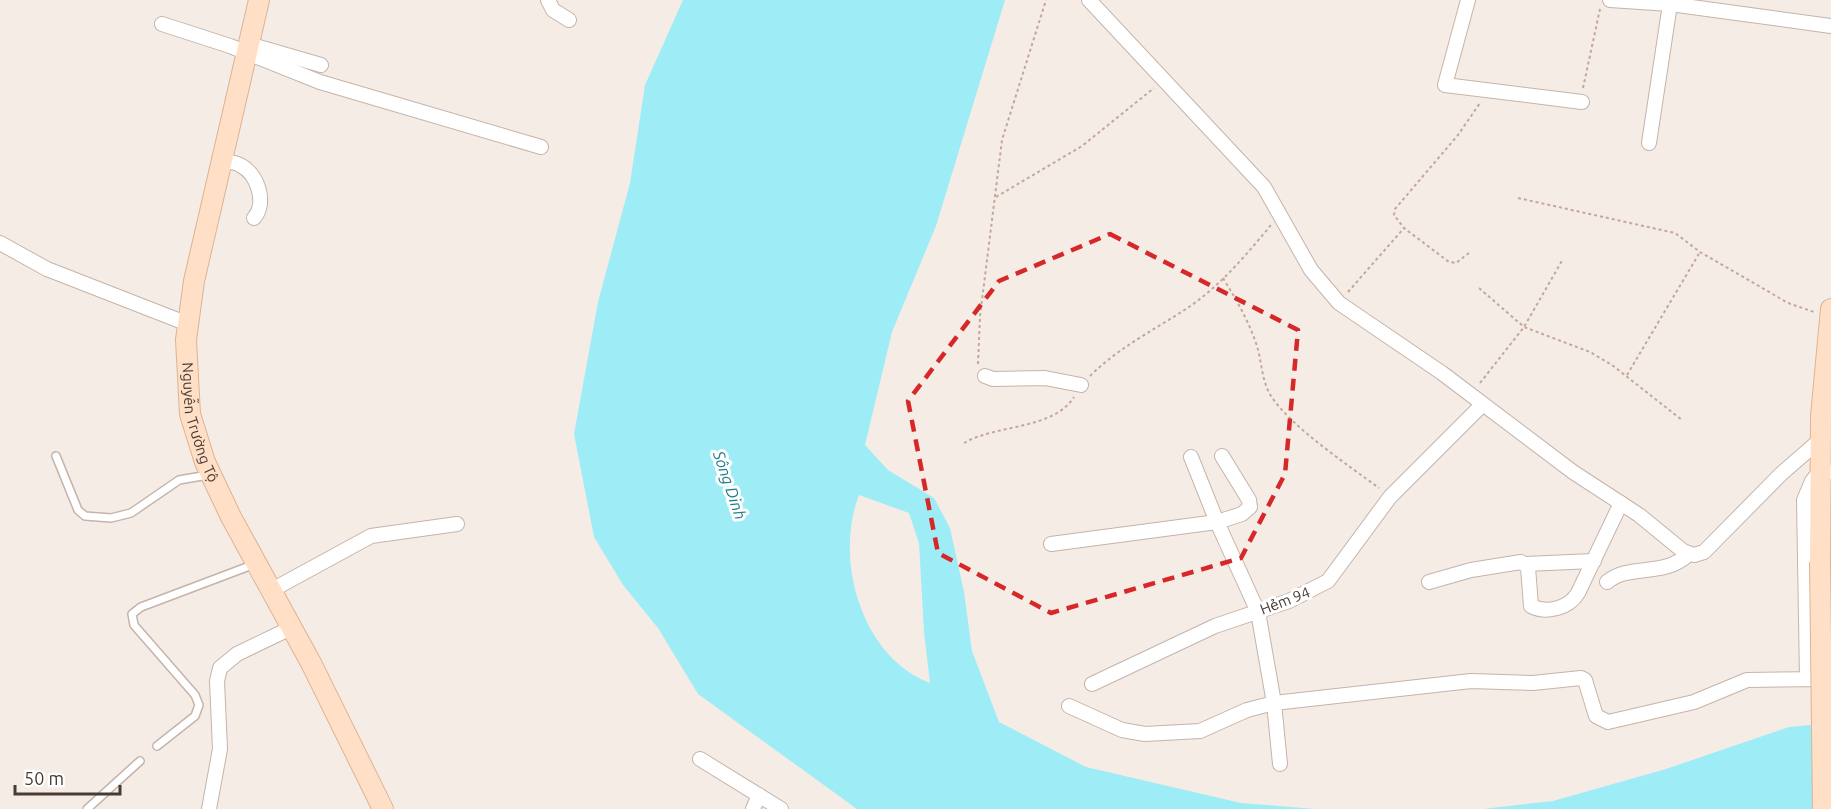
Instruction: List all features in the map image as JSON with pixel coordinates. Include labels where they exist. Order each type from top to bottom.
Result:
[{"type":"street","name":"Nguyễn Trường Tộ","points":[[259,0],[199,257],[188,324],[186,358],[190,414],[211,474],[255,564],[291,628],[383,809]]},
{"type":"street","points":[[548,0],[553,10],[569,20]]},
{"type":"street","points":[[1089,0],[1264,187],[1311,270],[1339,303],[1470,395],[1573,472],[1622,503],[1689,554]]},
{"type":"street","points":[[1468,0],[1445,85],[1582,102]]},
{"type":"street","points":[[1610,0],[1670,4],[1831,26]]},
{"type":"street","points":[[1649,143],[1670,4]]},
{"type":"street","points":[[162,24],[248,48],[321,64]]},
{"type":"street","points":[[248,48],[320,82],[541,147]]},
{"type":"street","points":[[222,161],[238,164],[246,169],[253,179],[261,199],[259,213],[254,218]]},
{"type":"street","points":[[0,243],[57,273],[188,324]]},
{"type":"street","points":[[1823,809],[1820,562],[1826,471],[1820,440],[1824,357],[1831,312]]},
{"type":"street","points":[[985,376],[993,379],[1045,378],[1082,386]]},
{"type":"street","name":"Hẻm 94","points":[[1092,684],[1215,626],[1309,593],[1328,581],[1390,497],[1482,405]]},
{"type":"street","points":[[1607,582],[1622,574],[1678,565],[1689,554],[1704,552],[1781,474],[1820,440]]},
{"type":"street","points":[[1051,544],[1217,522],[1242,514],[1249,509],[1251,504],[1222,456]]},
{"type":"street","points":[[1191,457],[1217,522],[1258,612],[1274,704],[1280,764]]},
{"type":"street","points":[[1807,679],[1804,500],[1826,471]]},
{"type":"street","points":[[1526,564],[1530,604],[1536,609],[1561,607],[1575,598],[1622,503]]},
{"type":"street","points":[[270,591],[371,536],[457,524]]},
{"type":"street","points":[[1429,582],[1487,567],[1594,561]]},
{"type":"street","points":[[209,809],[220,749],[217,681],[220,668],[237,654],[291,628]]},
{"type":"street","points":[[1069,706],[1122,730],[1145,734],[1200,731],[1247,710],[1274,704],[1471,681],[1533,682],[1581,678],[1585,680],[1596,717],[1608,722],[1694,702],[1746,680],[1831,680]]},
{"type":"street","points":[[700,759],[781,809]]},
{"type":"street","points":[[753,809],[759,795]]},
{"type":"lane","points":[[56,456],[78,510],[85,516],[111,518],[131,513],[179,480],[211,474]]},
{"type":"lane","points":[[157,746],[195,716],[199,705],[195,694],[134,625],[132,614],[141,607],[255,564]]},
{"type":"lane","points":[[87,809],[140,761]]},
{"type":"path","points":[[985,376],[978,362],[978,345],[1004,129],[1046,0]]},
{"type":"path","points":[[1582,102],[1584,78],[1602,0]]},
{"type":"path","points":[[994,198],[1082,146],[1162,80]]},
{"type":"path","points":[[1469,253],[1456,263],[1449,262],[1404,228],[1394,215],[1395,209],[1458,135],[1489,92]]},
{"type":"path","points":[[1518,198],[1675,233],[1700,252],[1797,307],[1831,312]]},
{"type":"path","points":[[964,443],[991,431],[1055,416],[1069,405],[1082,386],[1112,357],[1191,306],[1223,278],[1281,214]]},
{"type":"path","points":[[1339,303],[1404,228]]},
{"type":"path","points":[[1627,375],[1700,252]]},
{"type":"path","points":[[1470,395],[1524,327],[1563,259]]},
{"type":"path","points":[[1223,278],[1238,302],[1256,344],[1272,398],[1320,442],[1390,497]]},
{"type":"path","points":[[1479,288],[1524,327],[1590,352],[1627,375],[1682,420]]},
{"type":"highlighted area","points":[[1110,234],[1298,330],[1285,474],[1241,558],[1051,613],[938,553],[908,401],[999,281]]},
{"type":"water","name":"Sông Dinh","points":[[683,0],[1005,0],[936,226],[892,332],[865,445],[888,470],[934,498],[950,528],[964,592],[972,651],[999,722],[1086,767],[1241,803],[1315,809],[857,809],[698,694],[658,628],[623,585],[594,537],[574,434],[598,302],[630,183],[645,85]],"holes":[[[859,495],[909,513],[919,543],[924,632],[930,683],[906,670],[886,652],[871,629],[859,603],[852,576],[850,548],[852,520]]]},
{"type":"water","points":[[1831,723],[1831,809],[1483,809],[1553,801],[1666,769],[1789,727]]}]
